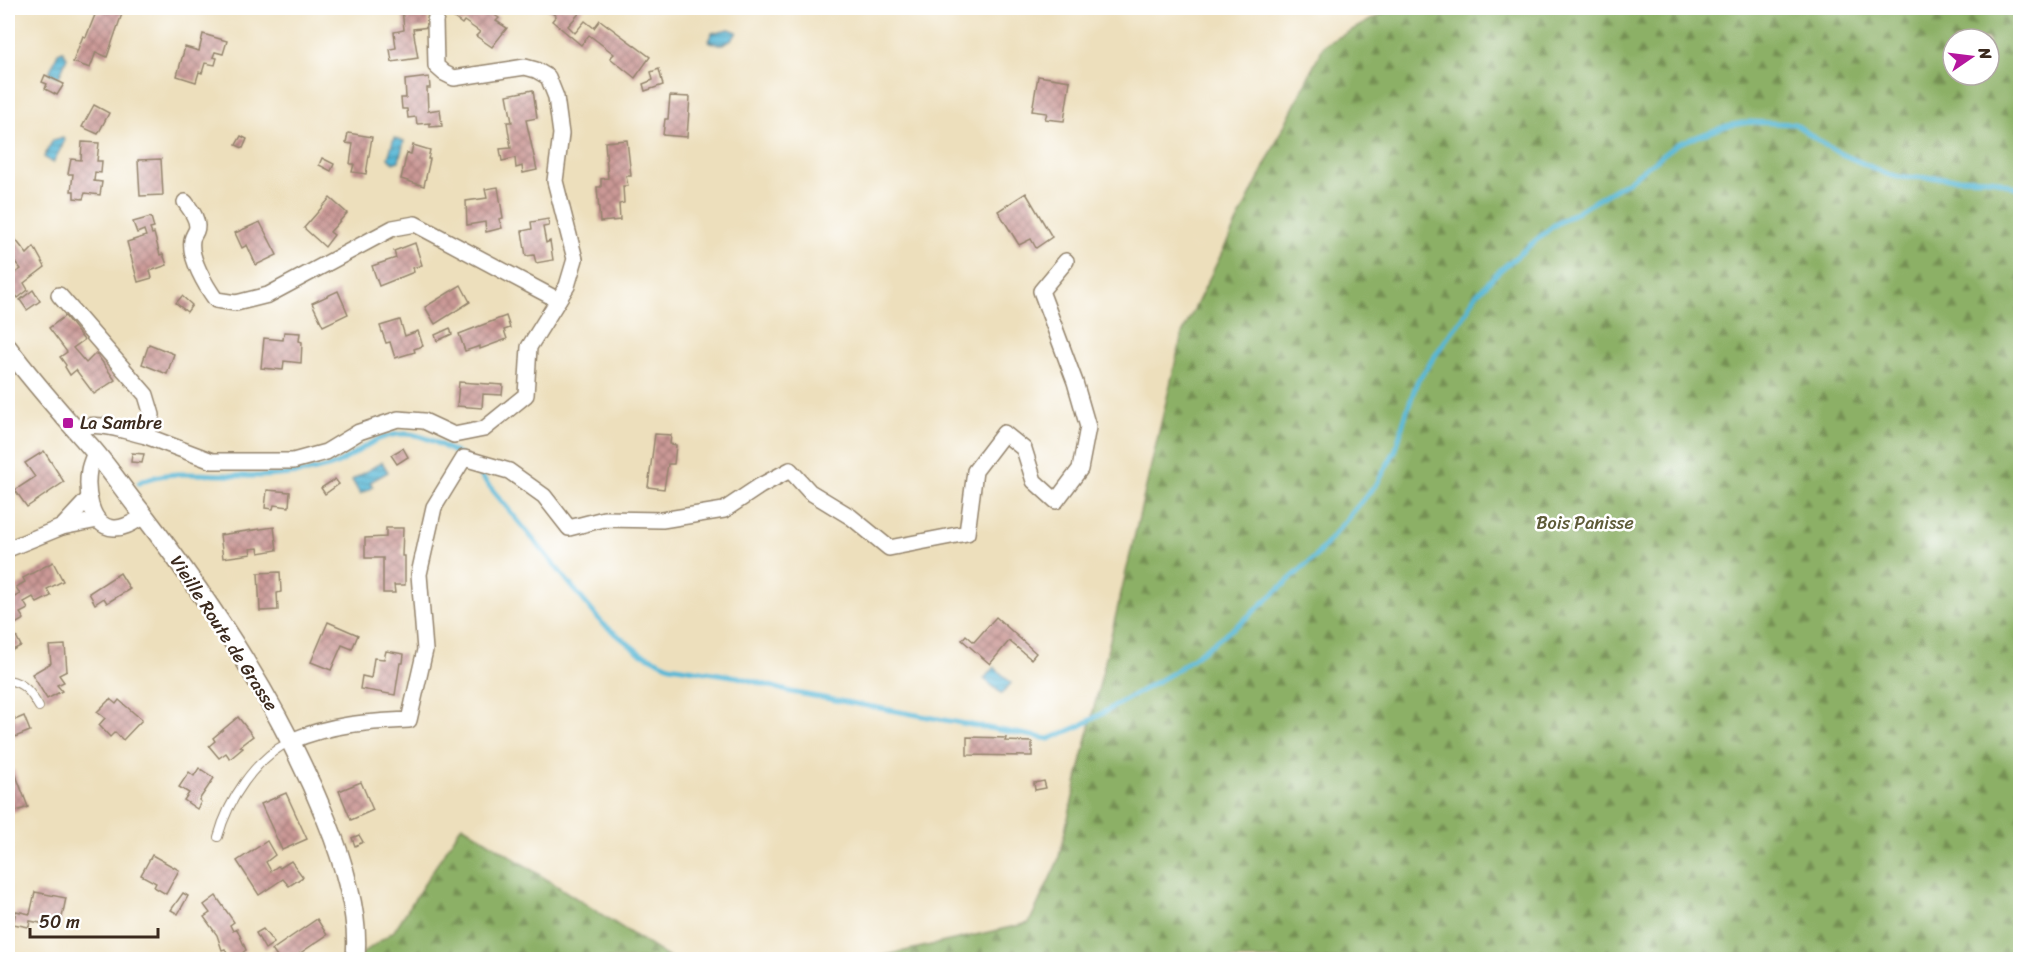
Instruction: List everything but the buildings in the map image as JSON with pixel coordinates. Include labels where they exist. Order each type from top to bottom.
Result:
[{"type":"street","points":[[75,430],[82,426],[100,426],[146,436],[212,461],[293,461],[326,452],[359,432],[398,419],[424,421],[454,435],[484,429],[526,395],[530,347],[567,286],[575,259],[555,181],[561,134],[556,97],[548,77],[525,67],[454,78],[444,73],[436,66],[435,21],[439,8]]},
{"type":"street","points":[[185,202],[195,215],[197,229],[192,239],[203,283],[216,300],[236,303],[268,295],[393,228],[415,224],[558,300]]},
{"type":"street","points":[[291,741],[315,730],[339,725],[409,720],[425,650],[419,574],[434,507],[464,458],[509,471],[544,496],[569,528],[604,519],[662,520],[724,510],[760,486],[790,470],[810,492],[851,517],[889,548],[967,533],[975,471],[1004,433],[1024,449],[1034,481],[1056,501],[1080,469],[1088,427],[1075,382],[1041,291],[1066,261]]},
{"type":"street","points":[[59,295],[146,395],[152,415],[146,436]]},
{"type":"street","name":"Vieille Route de Grasse","points":[[8,348],[36,385],[95,452],[185,569],[262,688],[316,794],[341,857],[357,943],[355,960]]},
{"type":"street","points":[[95,452],[89,470],[88,492],[94,516],[103,524],[113,528],[130,525],[144,516]]},
{"type":"street","points":[[62,527],[89,498]]},
{"type":"street","points":[[8,549],[62,527],[98,520]]},
{"type":"lane","points":[[8,680],[21,683],[39,707]]},
{"type":"lane","points":[[218,837],[244,780],[277,748],[291,741]]},
{"type":"green space","name":"Bois Panisse","points":[[1393,8],[2020,8],[2020,959],[869,959],[1029,923],[1058,861],[1182,334],[1324,45]]},
{"type":"green space","points":[[462,825],[671,959],[353,960],[394,931]]},
{"type":"water","points":[[729,29],[737,32],[729,42],[717,44],[709,41],[712,33]]},
{"type":"water","points":[[63,51],[67,57],[59,77],[49,73],[58,53]]},
{"type":"water","points":[[63,138],[65,140],[53,163],[44,157],[53,140]]},
{"type":"water","points":[[394,138],[404,141],[399,161],[393,163],[388,158]]},
{"type":"water","points":[[382,462],[388,472],[370,482],[373,487],[360,494],[352,480]]},
{"type":"water","points":[[994,667],[1011,683],[1002,694],[984,679]]},
{"type":"waterway","points":[[472,465],[602,623],[640,653],[670,666],[738,677],[791,692],[1049,739],[1080,726],[1174,672],[1243,621],[1316,556],[1378,482],[1396,449],[1417,382],[1463,318],[1475,296],[1498,272],[1553,226],[1627,182],[1677,144],[1726,126],[1749,122],[1795,124],[1825,145],[1887,174],[1899,177],[1992,179],[2020,189]]},
{"type":"waterway","points":[[139,483],[164,475],[263,476],[307,472],[343,461],[383,437],[404,434],[427,438],[463,457]]},
{"type":"place","name":"La Sambre","points":[[68,423]]}]
